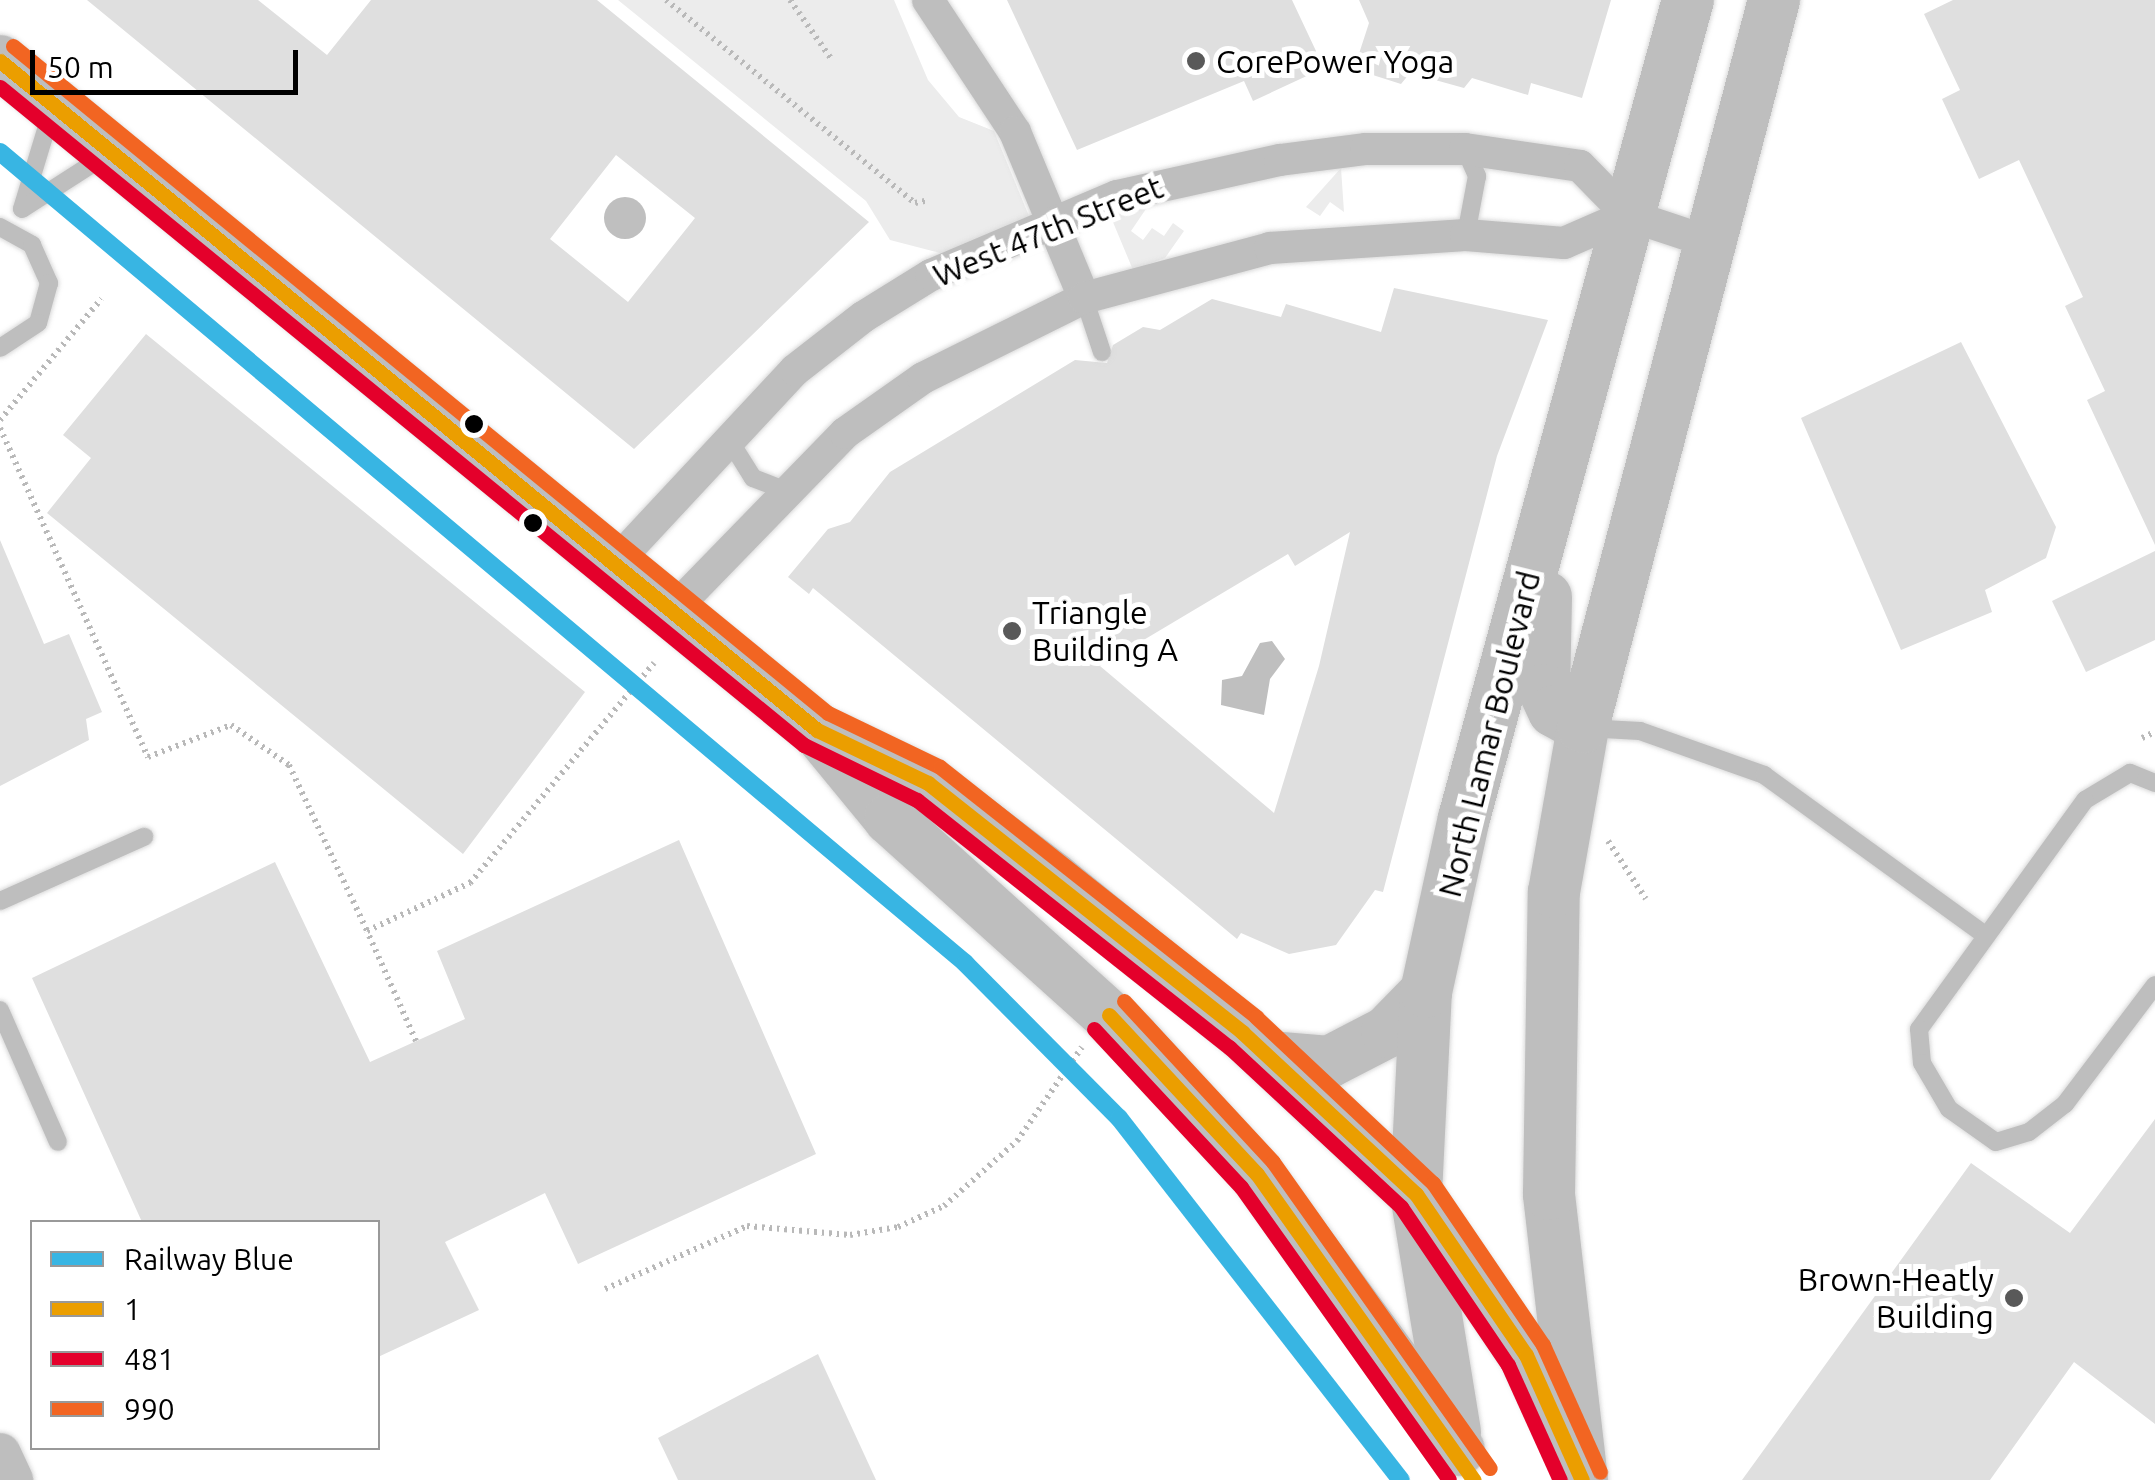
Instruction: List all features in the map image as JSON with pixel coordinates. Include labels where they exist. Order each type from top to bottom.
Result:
[{"type":"main road","name":"North Lamar Boulevard","points":[[1466,1465],[1416,1194],[1426,992],[1554,486],[1688,0]]},
{"type":"main road","points":[[1579,1471],[1549,1194],[1546,1036],[1554,892],[1583,728],[1774,0]]},
{"type":"main road","points":[[0,61],[817,730],[890,819],[1132,1037],[1257,1174],[1466,1465]]},
{"type":"main road","points":[[1554,486],[1544,690],[1554,711],[1583,728]]},
{"type":"main road","points":[[817,730],[928,783],[1269,1057],[1416,1194],[1526,1355],[1579,1471]]},
{"type":"main road","points":[[1269,1057],[1329,1062],[1386,1032],[1426,992]]},
{"type":"street","points":[[928,0],[1015,132],[1084,298]]},
{"type":"street","name":"West 47th Street","points":[[615,562],[728,438],[864,317],[930,274],[1117,196],[1262,163],[1366,148],[1465,149],[1580,166],[1628,215],[1709,242]]},
{"type":"street","points":[[673,610],[782,490],[923,378],[1084,298],[1270,248],[1466,235],[1564,243],[1628,215]]},
{"type":"street","points":[[0,1454],[12,1480]]},
{"type":"lane","points":[[22,209],[54,104]]},
{"type":"lane","points":[[1465,149],[1477,176],[1466,235]]},
{"type":"lane","points":[[0,348],[38,323],[49,283],[32,245],[3,228],[22,209],[112,152]]},
{"type":"lane","points":[[1084,298],[1102,352]]},
{"type":"lane","points":[[728,438],[753,478],[782,490]]},
{"type":"lane","points":[[1583,728],[1640,731],[1764,775],[1985,935]]},
{"type":"lane","points":[[2155,783],[2130,773],[2085,800],[1919,1029],[1922,1063],[1949,1109],[1996,1142],[2029,1132],[2065,1104],[2155,984]]},
{"type":"lane","points":[[0,900],[144,837]]},
{"type":"lane","points":[[0,1010],[58,1142]]},
{"type":"path","points":[[666,0],[915,203],[930,200]]},
{"type":"path","points":[[790,0],[832,60]]},
{"type":"path","points":[[0,420],[101,298]]},
{"type":"path","points":[[0,428],[148,757],[231,725],[288,765],[416,1041]]},
{"type":"path","points":[[366,931],[470,884],[654,664]]},
{"type":"path","points":[[2142,738],[2155,732]]},
{"type":"path","points":[[1602,832],[1646,899]]},
{"type":"path","points":[[605,1289],[748,1226],[850,1235],[898,1227],[944,1206],[1017,1142],[1094,1030]]},
{"type":"shaded area","points":[[618,0],[894,0],[928,80],[959,117],[994,131],[1029,216],[944,254],[890,240],[866,201]]},
{"type":"shaded area","points":[[1341,168],[1344,212],[1330,202],[1320,216],[1306,207]]},
{"type":"shaded area","points":[[625,197],[640,203],[646,218],[640,233],[625,239],[610,233],[604,218],[610,203]]},
{"type":"shaded area","points":[[1148,206],[1131,231],[1143,240],[1152,228],[1164,236],[1173,223],[1184,231],[1165,258],[1133,270],[1110,215]]},
{"type":"shaded area","points":[[1272,641],[1285,659],[1270,679],[1264,715],[1221,705],[1222,680],[1242,676],[1260,643]]},
{"type":"building","points":[[87,0],[258,0],[327,55],[371,0],[597,0],[869,222],[634,449]],"holes":[[[616,155],[695,218],[628,302],[550,239]]]},
{"type":"building","points":[[1007,0],[1292,0],[1324,68],[1253,101],[1244,81],[1077,150]]},
{"type":"building","points":[[1359,0],[1611,0],[1582,98],[1531,83],[1528,95],[1472,78],[1464,88],[1410,73],[1401,84],[1354,69],[1369,23]]},
{"type":"building","points":[[1953,0],[2155,0],[2155,545],[2087,400],[2105,391],[2065,306],[2083,297],[2019,160],[1979,179],[1942,99],[1960,90],[1924,14]]},
{"type":"building","name":"Triangle Building A","points":[[1394,288],[1548,320],[1497,456],[1383,892],[1375,890],[1336,945],[1289,954],[1241,933],[1237,939],[813,588],[809,594],[788,577],[828,529],[850,522],[890,472],[1075,360],[1107,363],[1113,345],[1143,327],[1160,330],[1212,299],[1281,317],[1286,304],[1381,332]],"holes":[[[1350,532],[1319,666],[1274,813],[1100,666],[1288,554],[1295,566]]]},
{"type":"building","points":[[146,334],[585,692],[463,854],[47,513],[91,458],[63,435]]},
{"type":"building","points":[[1961,342],[2056,527],[2046,558],[1985,590],[1992,612],[1901,650],[1801,418]]},
{"type":"building","points":[[0,540],[44,644],[69,634],[102,712],[86,719],[89,740],[0,786]]},
{"type":"building","points":[[2155,551],[2155,640],[2086,672],[2052,601]]},
{"type":"building","points":[[679,840],[816,1154],[578,1264],[545,1193],[445,1242],[479,1310],[380,1356],[380,1220],[141,1220],[32,978],[275,862],[370,1062],[465,1019],[437,951]]},
{"type":"building","name":"Brown-Heatly Building","points":[[2155,1119],[2155,1424],[2074,1362],[1990,1480],[1742,1480],[1971,1163],[2070,1233]]},
{"type":"building","points":[[818,1354],[876,1480],[678,1480],[658,1438]]},
{"type":"rail line","name":"Blue","points":[[0,152],[965,963],[1119,1118],[1401,1480]]},
{"type":"transit line","name":"990","points":[[13,46],[828,713],[940,767],[1256,1017],[1433,1183],[1543,1345],[1600,1472]]},
{"type":"transit line","name":"1","points":[[0,61],[817,730],[928,783],[1242,1032],[1416,1194],[1526,1355],[1582,1480]]},
{"type":"transit line","name":"481","points":[[0,87],[804,745],[917,800],[1229,1047],[1401,1207],[1508,1365],[1560,1480]]},
{"type":"transit line","name":"990","points":[[1124,1001],[1273,1162],[1490,1468]]},
{"type":"transit line","name":"1","points":[[1109,1015],[1257,1174],[1474,1480]]},
{"type":"transit line","name":"481","points":[[1094,1029],[1241,1187],[1449,1480]]},
{"type":"place","name":"CorePower Yoga","points":[[1196,61]]},
{"type":"place","name":"Triangle Building A","points":[[1012,631]]},
{"type":"place","name":"Brown-Heatly Building","points":[[2014,1298]]}]
